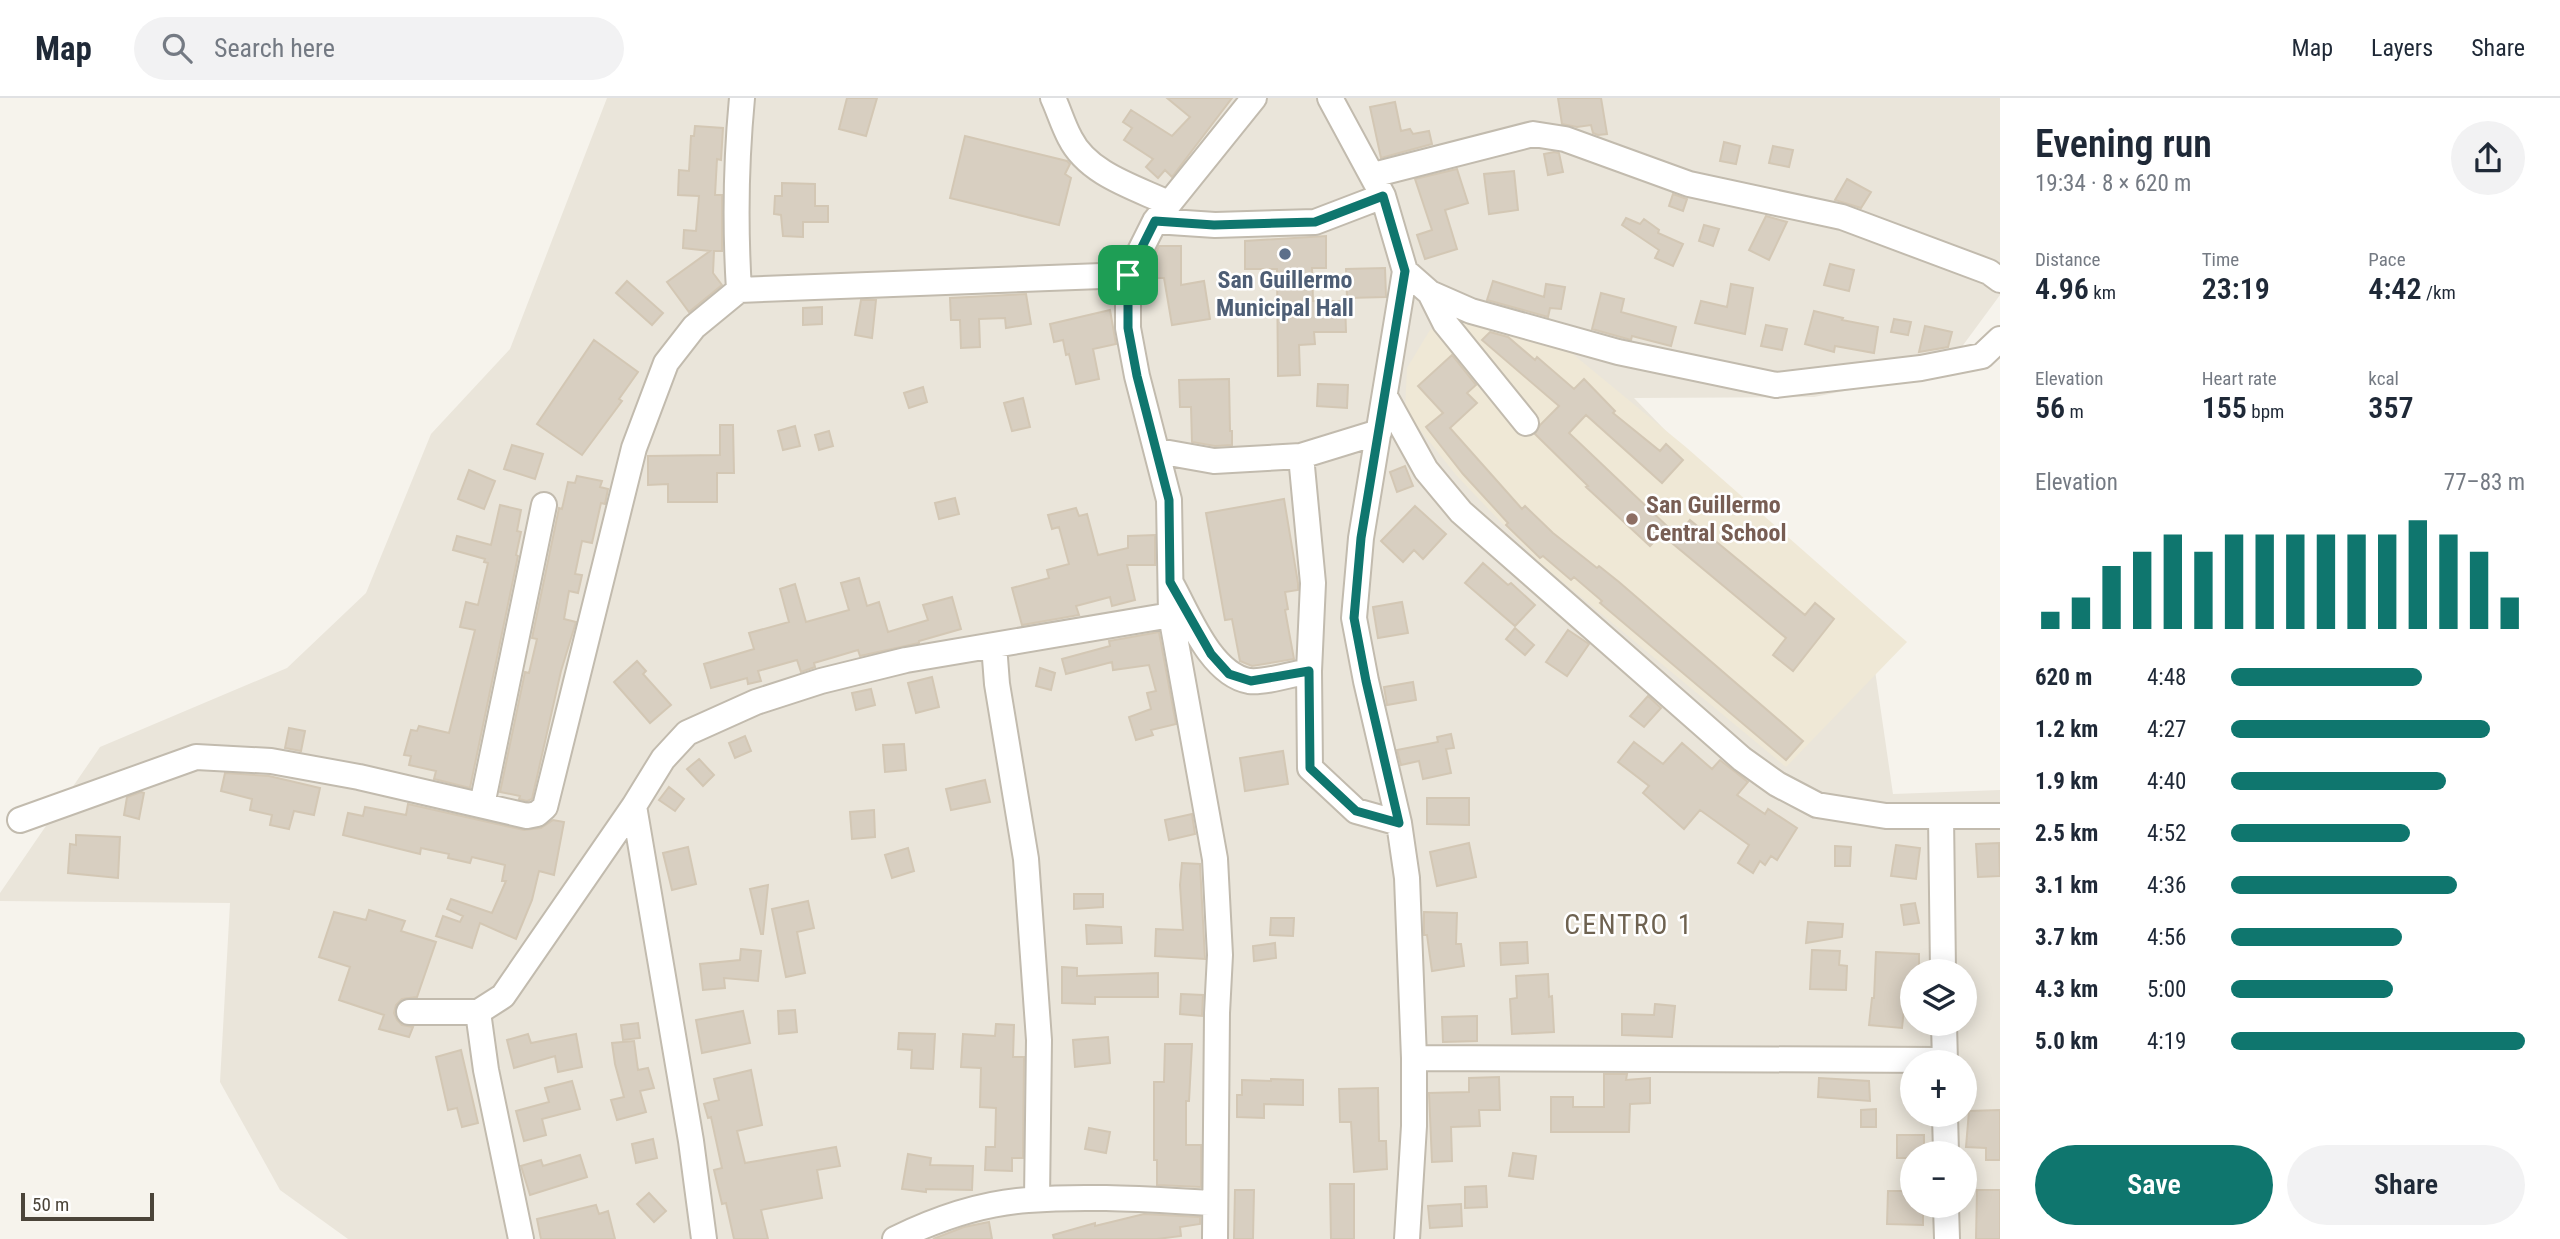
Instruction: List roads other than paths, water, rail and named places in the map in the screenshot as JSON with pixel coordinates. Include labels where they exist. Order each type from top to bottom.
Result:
[{"type":"street","points":[[739,290],[736,254],[742,98]]},
{"type":"street","points":[[1053,98],[1071,140],[1083,157],[1161,212],[1214,225],[1315,222],[1378,186],[1533,134],[1565,139],[1689,184],[1842,218],[1989,272],[2000,280]]},
{"type":"street","points":[[1215,1239],[1216,1013],[1220,955],[1215,859],[1171,615],[1169,500],[1137,376],[1128,328],[1128,275],[1161,212],[1254,98]]},
{"type":"street","points":[[1330,98],[1378,186],[1405,271],[1361,538],[1354,618],[1399,823],[1406,878],[1414,1058],[1414,1126],[1407,1239]]},
{"type":"street","points":[[1405,271],[1430,293],[1471,311],[1618,352],[1776,385],[1982,356],[2000,339]]},
{"type":"street","points":[[20,820],[196,757],[271,761],[359,777],[527,816],[537,814],[545,807],[634,448],[667,363],[694,327],[739,290],[1128,275]]},
{"type":"street","points":[[1430,293],[1445,323],[1526,423]]},
{"type":"street","points":[[1386,398],[1426,470],[1461,512],[1742,760],[1777,784],[1817,805],[1886,816],[2000,816]]},
{"type":"street","points":[[1158,451],[1213,461],[1301,456],[1379,432]]},
{"type":"street","points":[[1301,456],[1313,583],[1309,671],[1310,768],[1356,811],[1399,823]]},
{"type":"street","points":[[482,805],[544,505]]},
{"type":"street","points":[[1170,582],[1211,654],[1229,674],[1251,681],[1309,671]]},
{"type":"street","points":[[409,1012],[478,1012],[503,996],[634,806],[663,759],[687,733],[719,716],[833,678],[906,660],[1171,615]]},
{"type":"street","points":[[994,645],[997,684],[1026,859],[1040,1040],[1037,1199]]},
{"type":"street","points":[[634,806],[678,1061],[704,1239]]},
{"type":"street","points":[[1941,816],[1943,959]]},
{"type":"street","points":[[478,1012],[486,1070],[521,1239]]},
{"type":"street","points":[[1414,1058],[1900,1061]]},
{"type":"street","points":[[895,1239],[926,1224],[961,1212],[1037,1199],[1215,1203]]},
{"type":"street","points":[[1946,1218],[1947,1239]]},
{"type":"place","name":"San Guillermo Municipal Hall","points":[[1285,254]]},
{"type":"place","name":"San Guillermo Central School","points":[[1632,519]]},
{"type":"district","name":"CENTRO 1","points":[[1629,924]]}]
